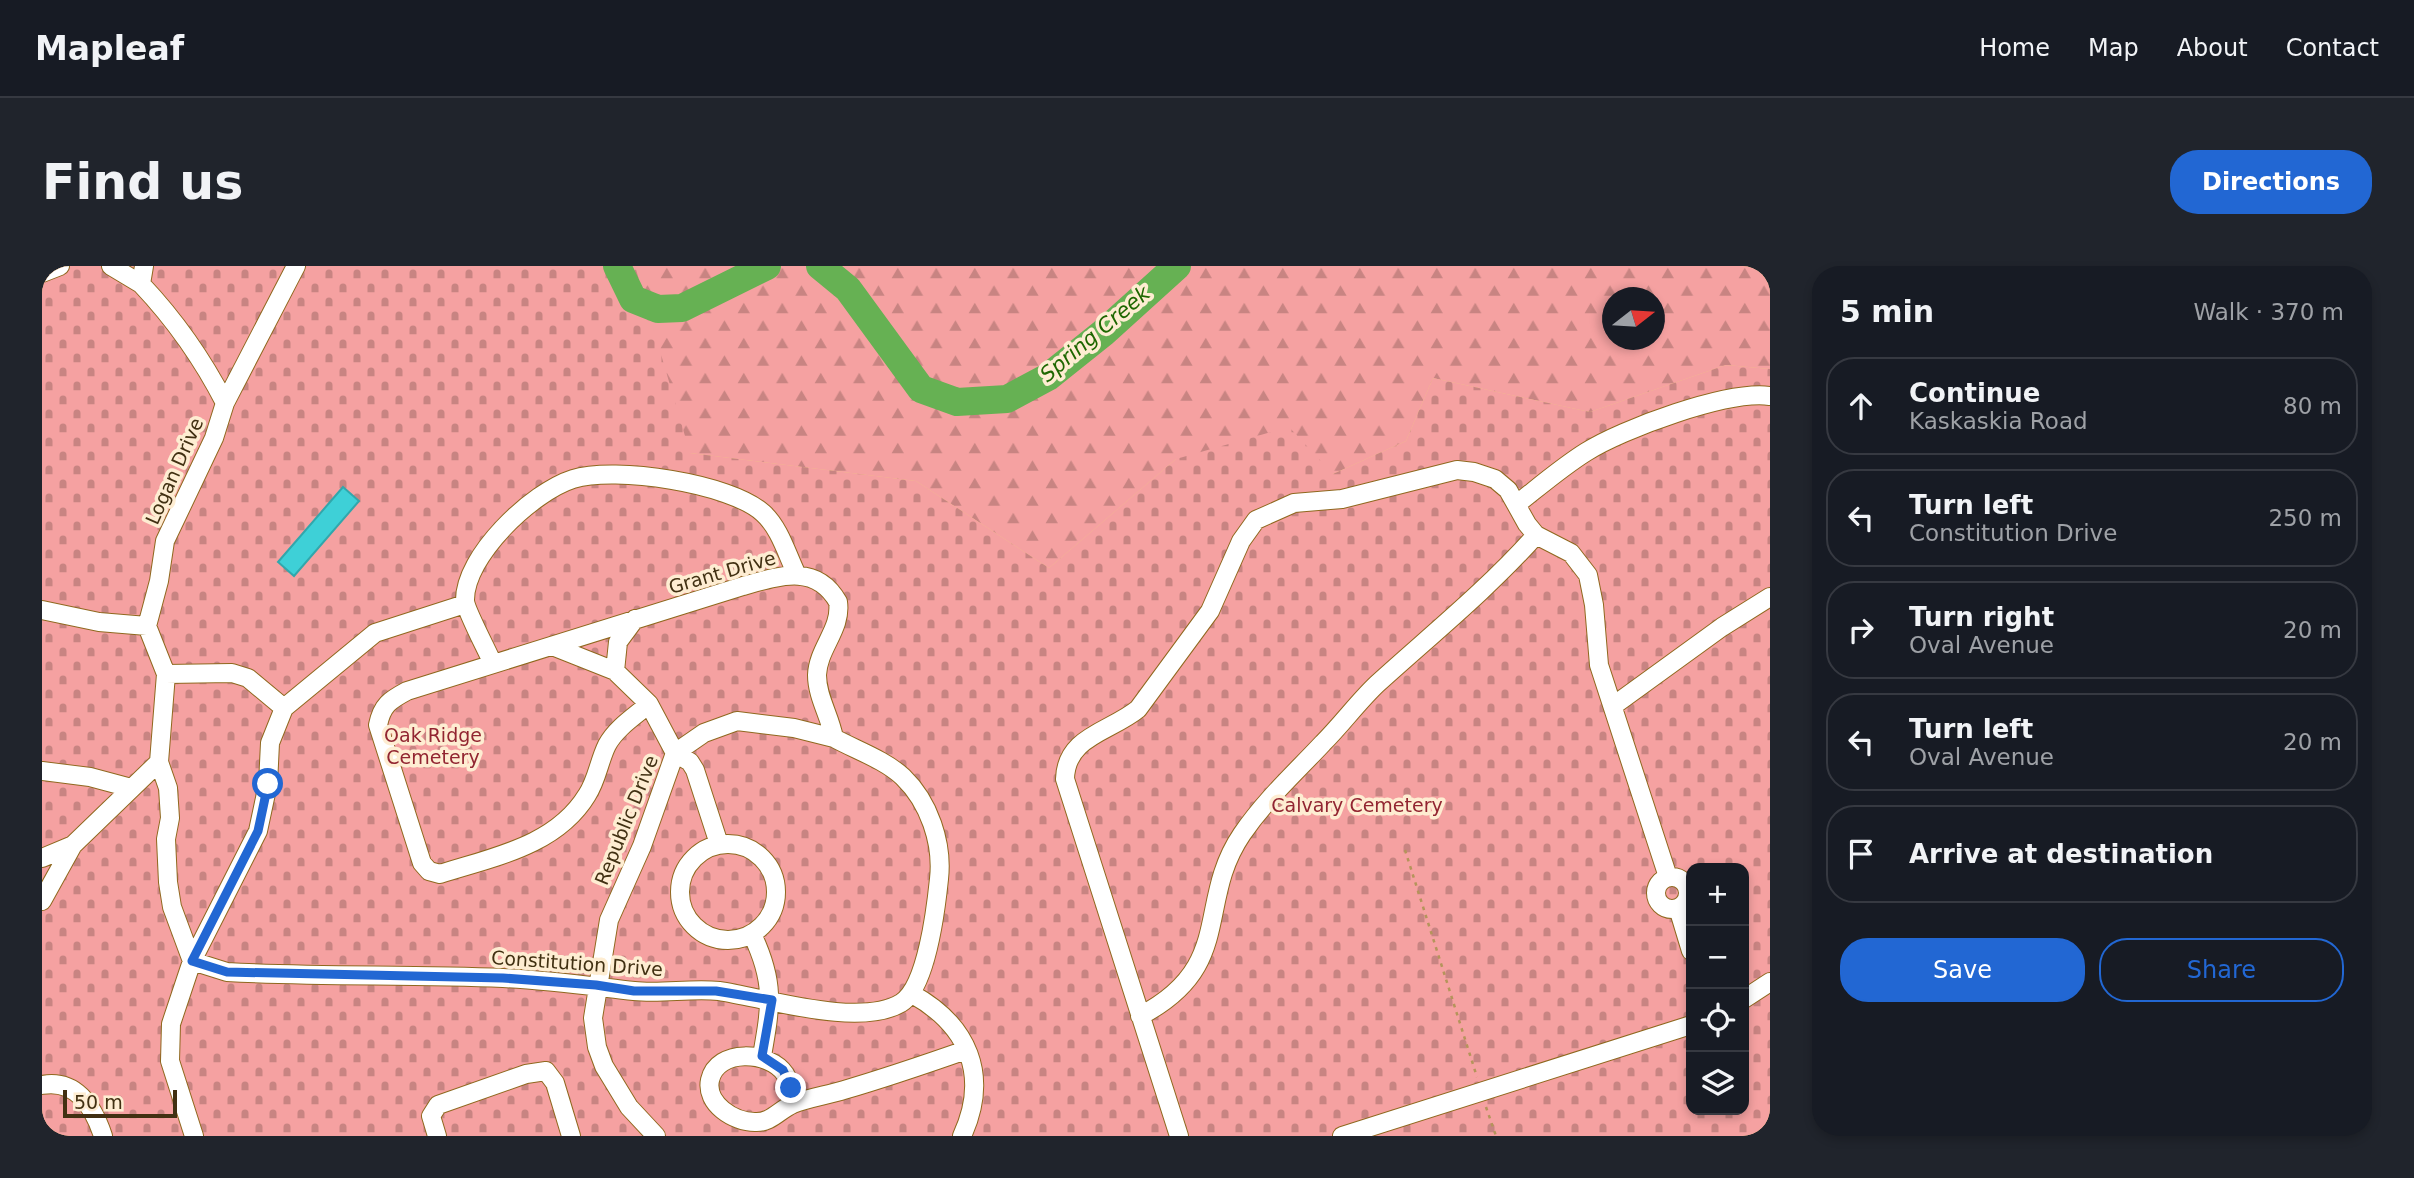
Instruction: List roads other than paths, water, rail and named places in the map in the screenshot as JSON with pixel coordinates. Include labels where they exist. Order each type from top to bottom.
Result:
[{"type":"lane","points":[[42,273],[60,266]]},
{"type":"lane","name":"Logan Drive","points":[[111,266],[141,284],[182,330],[202,358],[225,403],[214,438],[165,541],[159,581],[147,626]]},
{"type":"lane","points":[[141,284],[144,266]]},
{"type":"lane","points":[[225,403],[296,266]]},
{"type":"lane","points":[[1517,504],[1586,452],[1618,435],[1713,403],[1757,395],[1770,397]]},
{"type":"lane","points":[[1179,1136],[1065,779],[1066,768],[1073,749],[1080,742],[1123,721],[1139,709],[1210,611],[1247,530],[1272,511],[1294,503],[1342,499],[1457,470],[1474,472],[1495,479],[1508,490],[1536,535],[1571,553],[1588,575],[1594,605],[1599,665],[1668,877],[1660,883],[1657,898],[1663,906],[1678,908],[1686,934]]},
{"type":"lane","points":[[494,664],[465,604],[467,583],[477,563],[505,528],[541,496],[574,479],[592,475],[670,481],[715,490],[749,503],[765,514],[796,573]]},
{"type":"lane","points":[[1140,1016],[1161,1005],[1178,991],[1207,948],[1228,861],[1240,837],[1275,789],[1376,686],[1430,638],[1536,535]]},
{"type":"lane","name":"Grant Drive","points":[[649,704],[619,729],[608,744],[588,794],[562,824],[542,838],[509,852],[440,874],[429,871],[422,863],[378,725],[381,711],[389,700],[407,691],[635,619],[796,573],[821,582],[838,602],[837,622],[823,648],[817,674],[818,691],[834,738]]},
{"type":"lane","points":[[1613,706],[1711,635],[1770,597]]},
{"type":"lane","points":[[194,1136],[170,1061],[172,1024],[192,961],[258,831],[268,784],[270,743],[284,708],[375,634],[465,604]]},
{"type":"lane","points":[[42,610],[99,622],[147,626],[166,674],[159,762],[168,788],[168,882],[173,907],[192,961]]},
{"type":"lane","points":[[615,671],[618,642],[635,619]]},
{"type":"lane","points":[[552,646],[615,671],[649,704],[675,753],[690,762],[695,770],[719,844]]},
{"type":"lane","points":[[166,674],[232,673],[248,678],[284,708]]},
{"type":"lane","name":"Republic Drive","points":[[656,1136],[629,1107],[604,1066],[593,1018],[596,985],[609,920],[642,846],[675,753],[704,733],[737,721],[794,728],[834,738]]},
{"type":"lane","points":[[834,738],[901,776],[917,793],[933,826],[939,861],[936,907],[926,953],[912,994],[942,1012],[957,1028],[966,1050],[975,1083],[971,1117],[962,1136]]},
{"type":"lane","points":[[42,901],[73,845],[159,762]]},
{"type":"lane","points":[[42,771],[90,777],[131,788]]},
{"type":"lane","points":[[719,844],[738,845],[757,853],[769,866],[775,879],[775,905],[766,922],[752,934],[727,940],[710,937],[688,918],[681,899],[681,885],[688,866],[702,851],[719,844]]},
{"type":"lane","points":[[42,858],[73,845]]},
{"type":"lane","points":[[752,934],[762,954],[772,1000],[762,1056]]},
{"type":"lane","name":"Constitution Drive","points":[[192,961],[227,972],[503,978],[649,992],[716,991],[838,1012],[890,1008],[912,994]]},
{"type":"lane","points":[[1749,996],[1770,982]]},
{"type":"lane","points":[[1342,1136],[1686,1027]]},
{"type":"lane","points":[[792,1104],[787,1077],[778,1065],[762,1056],[746,1056],[723,1063],[713,1073],[709,1082],[712,1097],[720,1110],[756,1129],[792,1104],[883,1079],[966,1050]]},
{"type":"lane","points":[[437,1136],[432,1116],[438,1105],[526,1074],[546,1071],[555,1083],[571,1136]]},
{"type":"lane","points":[[42,1086],[59,1084],[76,1090],[83,1096],[103,1136]]},
{"type":"waterway","name":"Spring Creek","points":[[617,266],[633,299],[658,309],[682,308],[767,266]]},
{"type":"waterway","name":"Spring Creek","points":[[820,266],[848,289],[921,389],[957,402],[1007,399],[1048,377],[1103,333],[1177,266]]},
{"type":"park label","name":"Oak Ridge Cemetery","points":[[433,746]]},
{"type":"park label","name":"Calvary Cemetery","points":[[1357,805]]}]
